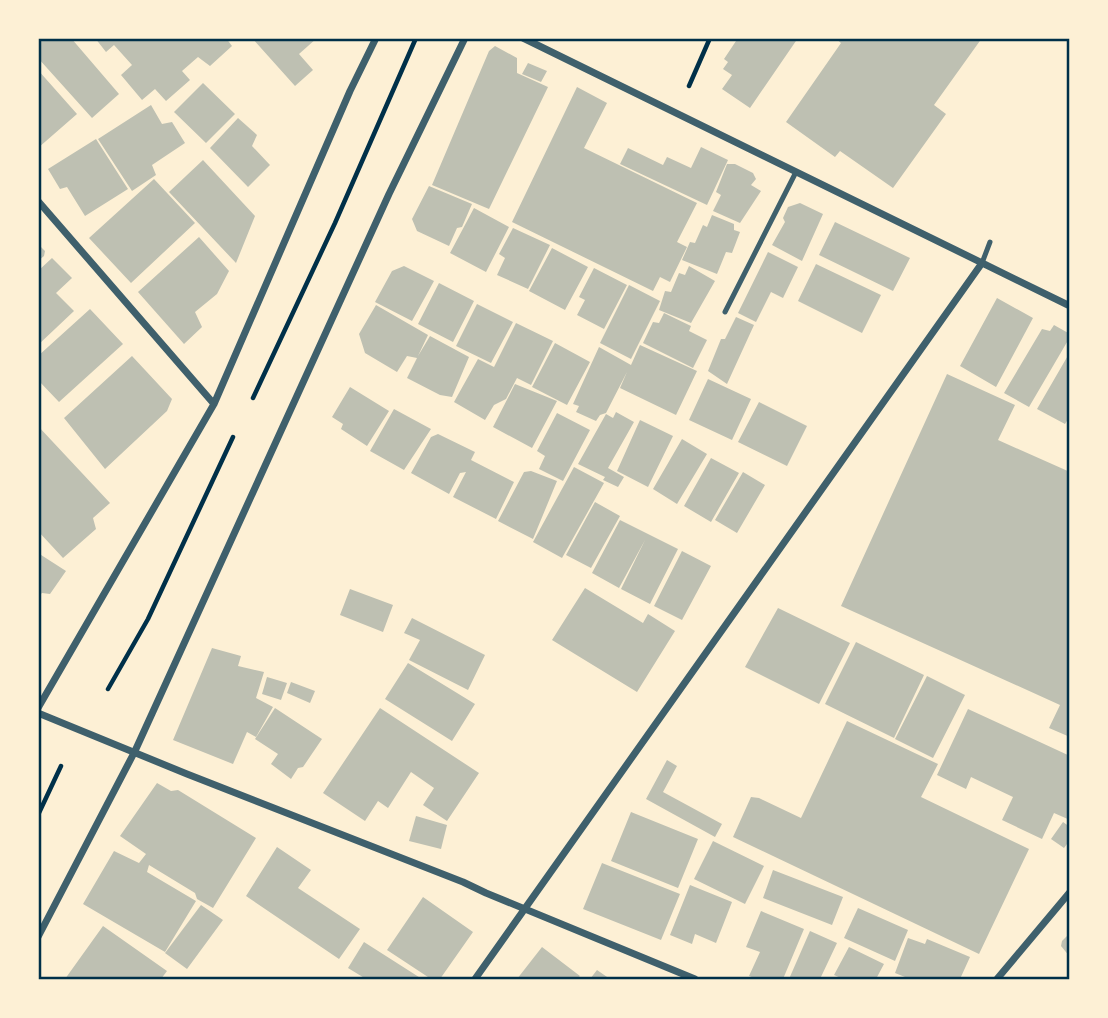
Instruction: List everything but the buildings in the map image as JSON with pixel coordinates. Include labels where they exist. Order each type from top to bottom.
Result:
[{"type":"street","points":[[38,708],[214,404],[350,91],[376,38]]},
{"type":"street","points":[[38,937],[135,751],[389,194],[465,38]]},
{"type":"street","points":[[523,38],[1069,306]]},
{"type":"street","points":[[38,201],[214,404]]},
{"type":"street","points":[[475,979],[982,263]]},
{"type":"street","points":[[38,713],[463,882],[695,979]]},
{"type":"street","points":[[997,979],[1069,892]]},
{"type":"lane","points":[[725,312],[796,172]]},
{"type":"lane","points":[[982,263],[990,242]]},
{"type":"path","points":[[676,113],[710,38]]},
{"type":"path","points":[[38,815],[61,766]]}]
